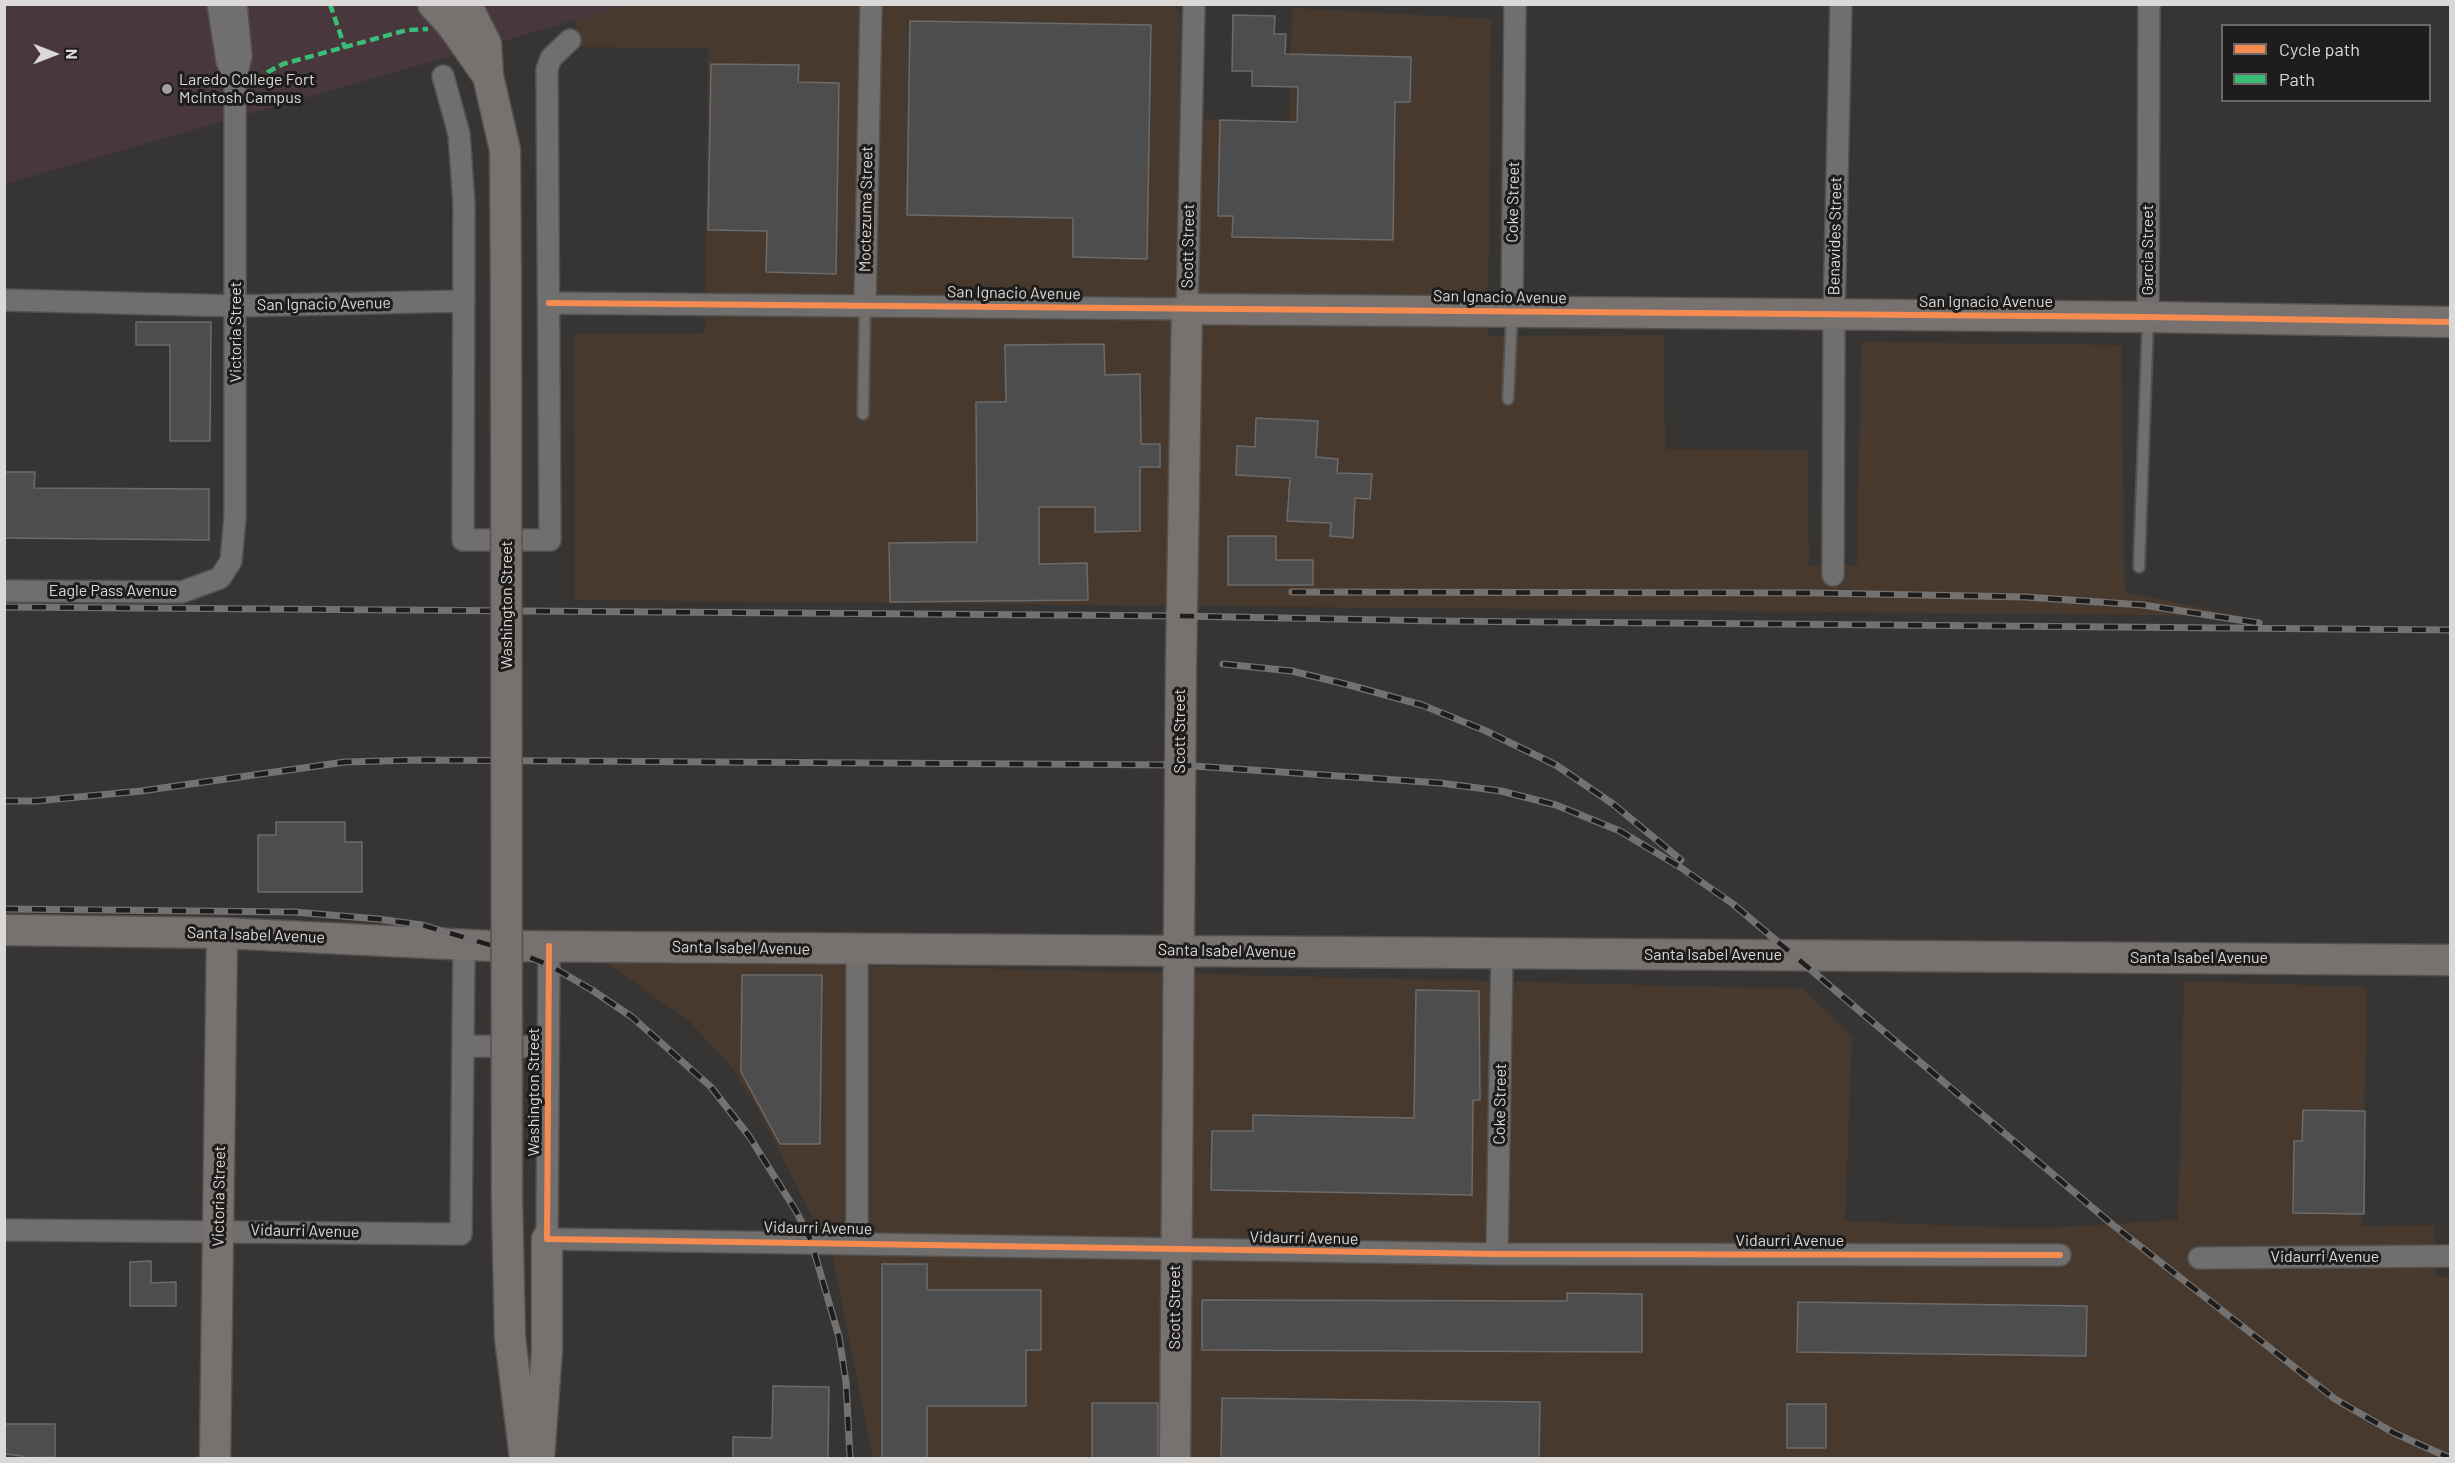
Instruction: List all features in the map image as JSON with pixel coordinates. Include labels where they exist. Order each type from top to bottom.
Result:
[{"type":"main road","points":[[433,4],[488,76]]},
{"type":"main road","points":[[466,4],[486,44],[488,76]]},
{"type":"main road","name":"Washington Street","points":[[488,76],[505,150],[507,1201],[510,1338],[525,1458]]},
{"type":"main road","name":"San Ignacio Avenue","points":[[1187,309],[1512,310],[2451,322]]},
{"type":"main road","name":"Scott Street","points":[[1175,1458],[1175,1250],[1187,309]]},
{"type":"main road","name":"Santa Isabel Avenue","points":[[4,930],[222,933],[464,945],[1179,950],[1502,955],[2451,960]]},
{"type":"main road","name":"Victoria Street","points":[[215,1458],[222,933]]},
{"type":"main road","points":[[539,1458],[547,1350],[547,1239]]},
{"type":"street","name":"Victoria Street","points":[[218,4],[226,61],[235,81]]},
{"type":"street","name":"Victoria Street","points":[[220,579],[231,561],[235,517],[235,81],[241,56],[236,4]]},
{"type":"street","name":"Moctezuma Street","points":[[865,305],[871,4]]},
{"type":"street","name":"Scott Street","points":[[1187,309],[1194,4]]},
{"type":"street","name":"Coke Street","points":[[1512,310],[1515,4]]},
{"type":"street","name":"Benavides Street","points":[[1833,575],[1834,315],[1841,4]]},
{"type":"street","name":"Garcia Street","points":[[2148,317],[2149,4]]},
{"type":"street","points":[[443,76],[459,134],[464,204],[463,540],[550,540],[547,69],[555,52],[570,39]]},
{"type":"street","name":"San Ignacio Avenue","points":[[4,300],[236,306],[464,301]]},
{"type":"street","name":"San Ignacio Avenue","points":[[549,303],[1187,309]]},
{"type":"street","name":"Eagle Pass Avenue","points":[[4,591],[182,592],[220,579]]},
{"type":"street","points":[[464,945],[463,1047],[548,1047]]},
{"type":"street","name":"Washington Street","points":[[547,1239],[549,946]]},
{"type":"street","points":[[856,1242],[857,949]]},
{"type":"street","name":"Coke Street","points":[[1497,1254],[1502,955]]},
{"type":"street","name":"Vidaurri Avenue","points":[[4,1230],[218,1230],[461,1234],[463,1047]]},
{"type":"street","name":"Vidaurri Avenue","points":[[547,1239],[856,1242],[1175,1250],[1497,1254],[2060,1255]]},
{"type":"street","name":"Vidaurri Avenue","points":[[2199,1258],[2451,1256]]},
{"type":"lane","name":"Moctezuma Street","points":[[863,414],[865,305]]},
{"type":"lane","name":"Coke Street","points":[[1508,399],[1512,310]]},
{"type":"lane","name":"Garcia Street","points":[[2139,567],[2148,317]]},
{"type":"shaded area","points":[[628,4],[1174,5],[1180,11],[1181,119],[1289,121],[1292,8],[1491,19],[1488,336],[1664,335],[1665,449],[1808,450],[1809,566],[1857,565],[1861,342],[2121,345],[2125,592],[2240,616],[575,600],[574,334],[705,333],[708,48],[575,47],[576,19]]},
{"type":"shaded area","name":"Laredo College Fort McIntosh Campus","points":[[5,5],[628,5],[5,184]]},
{"type":"shaded area","points":[[601,959],[1803,989],[1852,1036],[1845,1221],[2033,1229],[2178,1220],[2184,981],[2367,987],[2362,1226],[2434,1225],[2435,1277],[2450,1277],[2450,1458],[873,1458],[833,1259],[759,1110],[730,1065],[689,1021]]},
{"type":"building","points":[[1233,15],[1275,16],[1274,34],[1286,34],[1285,54],[1411,57],[1410,102],[1395,102],[1393,240],[1232,237],[1233,216],[1218,216],[1220,120],[1297,122],[1298,87],[1252,86],[1252,71],[1232,71]]},
{"type":"building","points":[[910,21],[1151,25],[1147,259],[1073,257],[1073,218],[907,215]]},
{"type":"building","points":[[711,64],[799,65],[798,82],[839,83],[836,274],[766,272],[767,231],[708,230]]},
{"type":"building","points":[[136,322],[211,322],[210,441],[170,441],[170,345],[136,345]]},
{"type":"building","points":[[1104,344],[1105,375],[1140,374],[1141,444],[1160,444],[1160,467],[1140,467],[1140,531],[1095,532],[1095,507],[1039,507],[1039,564],[1087,563],[1088,600],[890,602],[889,543],[977,542],[976,402],[1006,402],[1005,345]]},
{"type":"building","points":[[1256,418],[1318,421],[1316,457],[1338,459],[1337,473],[1372,474],[1370,499],[1355,498],[1353,538],[1330,536],[1331,523],[1287,521],[1290,478],[1236,475],[1237,446],[1255,447]]},
{"type":"building","points":[[4,472],[35,472],[34,488],[209,489],[209,540],[4,538]]},
{"type":"building","points":[[1228,536],[1276,536],[1276,560],[1313,560],[1313,585],[1228,585]]},
{"type":"building","points":[[276,822],[345,822],[345,842],[362,842],[362,892],[258,892],[258,835],[276,835]]},
{"type":"building","points":[[742,975],[822,975],[820,1144],[780,1144],[741,1072]]},
{"type":"building","points":[[1416,990],[1479,991],[1480,1100],[1473,1100],[1472,1195],[1211,1190],[1212,1131],[1253,1131],[1253,1115],[1414,1118]]},
{"type":"building","points":[[2303,1110],[2365,1111],[2364,1214],[2293,1213],[2294,1141],[2302,1141]]},
{"type":"building","points":[[151,1261],[151,1283],[176,1282],[176,1306],[130,1306],[130,1262]]},
{"type":"building","points":[[882,1264],[927,1264],[927,1290],[1041,1290],[1041,1350],[1026,1350],[1026,1406],[927,1406],[927,1458],[882,1458]]},
{"type":"building","points":[[1567,1293],[1642,1294],[1642,1352],[1202,1350],[1202,1300],[1567,1301]]},
{"type":"building","points":[[1798,1302],[2087,1306],[2086,1356],[1797,1352]]},
{"type":"building","points":[[773,1386],[829,1387],[828,1458],[733,1458],[733,1437],[772,1438]]},
{"type":"building","points":[[1222,1398],[1540,1402],[1539,1458],[1221,1458]]},
{"type":"building","points":[[1092,1403],[1158,1403],[1158,1458],[1092,1458]]},
{"type":"building","points":[[1787,1404],[1826,1404],[1826,1448],[1787,1448]]},
{"type":"building","points":[[4,1424],[55,1424],[55,1457],[22,1458],[22,1456],[4,1454]]},
{"type":"railway","points":[[1292,592],[1817,593],[2026,597],[2143,605],[2259,623]]},
{"type":"railway","points":[[4,607],[1182,616],[1438,621],[2450,630]]},
{"type":"railway","points":[[1223,664],[1292,671],[1349,685],[1422,705],[1486,731],[1556,765],[1613,804],[1681,860]]},
{"type":"railway","points":[[4,801],[36,801],[141,791],[345,762],[417,760],[1180,765],[1440,783],[1501,791],[1556,805],[1620,831],[1680,867],[1733,904],[2113,1225],[2335,1399],[2394,1433],[2450,1458]]},
{"type":"railway","points":[[4,909],[294,912],[422,925],[524,955],[549,965],[592,990],[632,1017],[711,1087],[749,1136],[796,1211],[811,1241],[839,1337],[846,1382],[850,1458]]},
{"type":"marked path","points":[[330,4],[345,48]]},
{"type":"marked path","points":[[259,83],[268,72],[283,64],[407,30],[428,29]]},
{"type":"cycle path","points":[[549,303],[2148,317],[2450,322]]},
{"type":"cycle path","points":[[549,946],[547,1239],[1497,1254],[2060,1255]]},
{"type":"place","name":"Laredo College Fort McIntosh Campus","points":[[167,89]]}]
